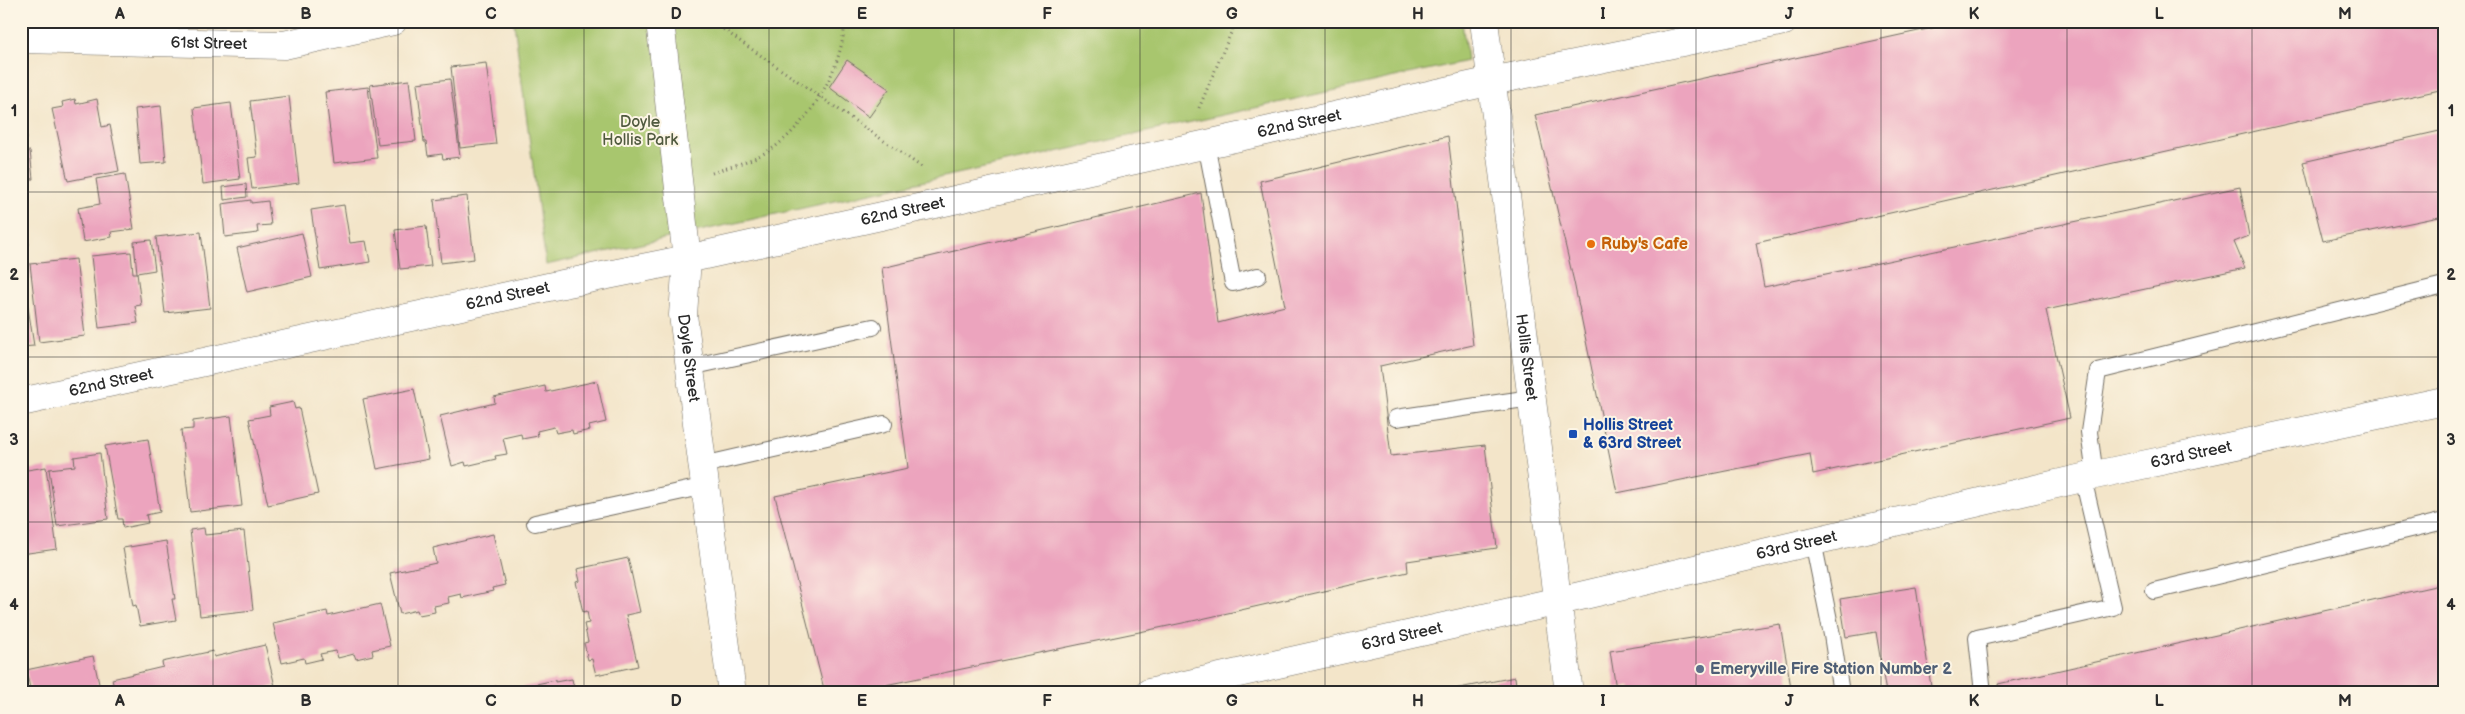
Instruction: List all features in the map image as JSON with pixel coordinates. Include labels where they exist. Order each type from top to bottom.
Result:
[{"type":"street","name":"61st Street","points":[[21,39],[284,45],[393,21]]},
{"type":"street","name":"Doyle Street","points":[[660,21],[686,260],[682,315],[732,693]]},
{"type":"street","name":"Hollis Street","points":[[1484,21],[1559,601],[1569,693]]},
{"type":"street","name":"62nd Street","points":[[21,402],[553,286],[686,260],[1492,81],[1784,21]]},
{"type":"street","name":"63rd Street","points":[[1149,693],[1178,690],[2089,477],[2444,401]]},
{"type":"lane","points":[[1206,144],[1233,283],[1258,276]]},
{"type":"lane","points":[[1983,693],[1977,638],[2113,608],[2089,477],[2089,432],[2098,371],[2444,285]]},
{"type":"lane","points":[[690,367],[873,327]]},
{"type":"lane","points":[[1396,418],[1532,398]]},
{"type":"lane","points":[[535,523],[884,424]]},
{"type":"lane","points":[[2154,591],[2444,520]]},
{"type":"lane","points":[[1813,541],[1832,635],[1841,693]]},
{"type":"path","points":[[711,21],[922,168]]},
{"type":"path","points":[[712,173],[775,147],[812,110],[834,68],[844,34],[845,21]]},
{"type":"path","points":[[1199,108],[1236,21]]},
{"type":"green space","name":"Doyle Hollis Park","points":[[523,21],[1462,21],[1467,61],[546,265],[514,23]]},
{"type":"building","points":[[1964,21],[2444,21],[2444,89],[1756,243],[1764,287],[2240,187],[2249,236],[2234,242],[2245,268],[2046,310],[2070,418],[1813,474],[1810,454],[1617,493],[1574,282],[1535,115]]},
{"type":"building","points":[[847,60],[889,89],[869,117],[829,87]]},
{"type":"building","points":[[486,63],[496,144],[460,148],[451,67]]},
{"type":"building","points":[[450,79],[460,157],[443,159],[442,154],[428,156],[426,142],[424,142],[417,83]]},
{"type":"building","points":[[409,80],[416,141],[378,145],[370,85]]},
{"type":"building","points":[[368,87],[377,158],[334,163],[325,92]]},
{"type":"building","points":[[289,96],[299,183],[252,189],[248,158],[257,157],[250,101]]},
{"type":"building","points":[[75,99],[76,104],[97,99],[102,127],[110,125],[119,171],[68,181],[52,109],[63,107],[62,102]]},
{"type":"building","points":[[231,103],[240,179],[203,184],[194,108]]},
{"type":"building","points":[[161,106],[166,162],[140,164],[135,109]]},
{"type":"building","points":[[21,122],[24,122],[27,139],[21,139]]},
{"type":"building","points":[[2444,130],[2444,216],[2323,241],[2303,162]]},
{"type":"building","points":[[1448,136],[1473,345],[1380,366],[1391,456],[1485,445],[1497,548],[1407,561],[1408,572],[1197,620],[847,693],[825,693],[775,496],[908,468],[882,268],[1201,193],[1218,323],[1285,306],[1260,181]]},
{"type":"building","points":[[30,151],[33,179],[21,181],[21,152]]},
{"type":"building","points":[[125,174],[134,229],[111,232],[112,237],[83,242],[78,208],[100,204],[96,179]]},
{"type":"building","points":[[246,184],[247,197],[224,200],[223,187]]},
{"type":"building","points":[[21,192],[29,245],[21,246]]},
{"type":"building","points":[[467,196],[474,259],[441,263],[434,200]]},
{"type":"building","points":[[251,200],[251,203],[268,201],[271,225],[257,226],[258,233],[225,237],[222,204]]},
{"type":"building","points":[[344,205],[350,243],[366,241],[370,262],[320,270],[311,210]]},
{"type":"building","points":[[426,226],[431,266],[400,269],[395,230]]},
{"type":"building","points":[[201,232],[210,308],[165,313],[156,237]]},
{"type":"building","points":[[302,233],[312,277],[247,292],[237,248]]},
{"type":"building","points":[[151,240],[155,270],[137,273],[134,242]]},
{"type":"building","points":[[131,252],[133,273],[137,273],[141,305],[135,306],[138,323],[99,328],[91,256]]},
{"type":"building","points":[[76,259],[85,336],[39,342],[30,264]]},
{"type":"building","points":[[23,275],[34,346],[21,347],[21,276]]},
{"type":"building","points":[[597,381],[606,422],[589,426],[590,430],[573,434],[572,430],[556,433],[554,427],[537,431],[538,436],[522,439],[521,434],[503,438],[507,454],[495,456],[496,459],[466,466],[465,462],[452,466],[440,416],[495,403],[494,397],[545,386],[546,392]]},
{"type":"building","points":[[414,389],[429,459],[377,469],[363,399]]},
{"type":"building","points":[[293,402],[295,409],[299,408],[318,494],[268,505],[249,419],[270,415],[269,407]]},
{"type":"building","points":[[231,416],[242,506],[190,512],[181,430],[193,429],[193,421]]},
{"type":"building","points":[[148,439],[160,512],[146,515],[148,523],[123,528],[122,519],[118,519],[105,446]]},
{"type":"building","points":[[100,453],[108,519],[57,526],[49,469],[75,466],[74,457]]},
{"type":"building","points":[[46,467],[57,549],[21,554],[21,471]]},
{"type":"building","points":[[204,528],[205,535],[244,531],[253,610],[200,616],[190,530]]},
{"type":"building","points":[[493,534],[505,585],[492,588],[493,591],[462,598],[461,594],[448,597],[449,603],[434,606],[435,612],[419,615],[417,610],[400,614],[390,573],[436,563],[433,548]]},
{"type":"building","points":[[166,541],[175,599],[172,599],[176,620],[140,626],[136,605],[133,606],[123,548]]},
{"type":"building","points":[[628,558],[640,612],[626,615],[638,666],[596,675],[592,659],[588,660],[584,643],[588,642],[584,624],[589,623],[587,611],[583,612],[576,582],[580,581],[577,569]]},
{"type":"building","points":[[2444,584],[2444,693],[2000,693],[1998,684]]},
{"type":"building","points":[[1916,587],[1932,693],[1886,693],[1876,632],[1846,637],[1840,599]]},
{"type":"building","points":[[380,604],[390,646],[372,650],[373,655],[356,659],[354,654],[338,658],[336,651],[320,654],[322,659],[305,663],[304,658],[282,663],[273,623],[327,611],[328,616]]},
{"type":"building","name":"Emeryville Fire Station Number 2","points":[[1780,624],[1792,693],[1632,693],[1631,686],[1616,689],[1610,651]]},
{"type":"building","points":[[265,645],[275,686],[257,690],[258,693],[115,693],[112,679],[163,667],[162,662],[213,651],[214,657]]},
{"type":"building","points":[[93,656],[101,693],[31,693],[26,670]]},
{"type":"building","points":[[1515,677],[1517,693],[1439,693],[1439,692]]},
{"type":"building","points":[[572,679],[575,693],[516,693],[523,690],[523,687],[555,680],[555,682]]},
{"type":"building","points":[[496,686],[497,690],[512,686],[514,693],[471,693]]},
{"type":"place","name":"Ruby's Cafe","points":[[1591,244]]},
{"type":"place","name":"Hollis Street & 63rd Street","points":[[1573,434]]},
{"type":"place","name":"Emeryville Fire Station Number 2","points":[[1700,669]]}]
